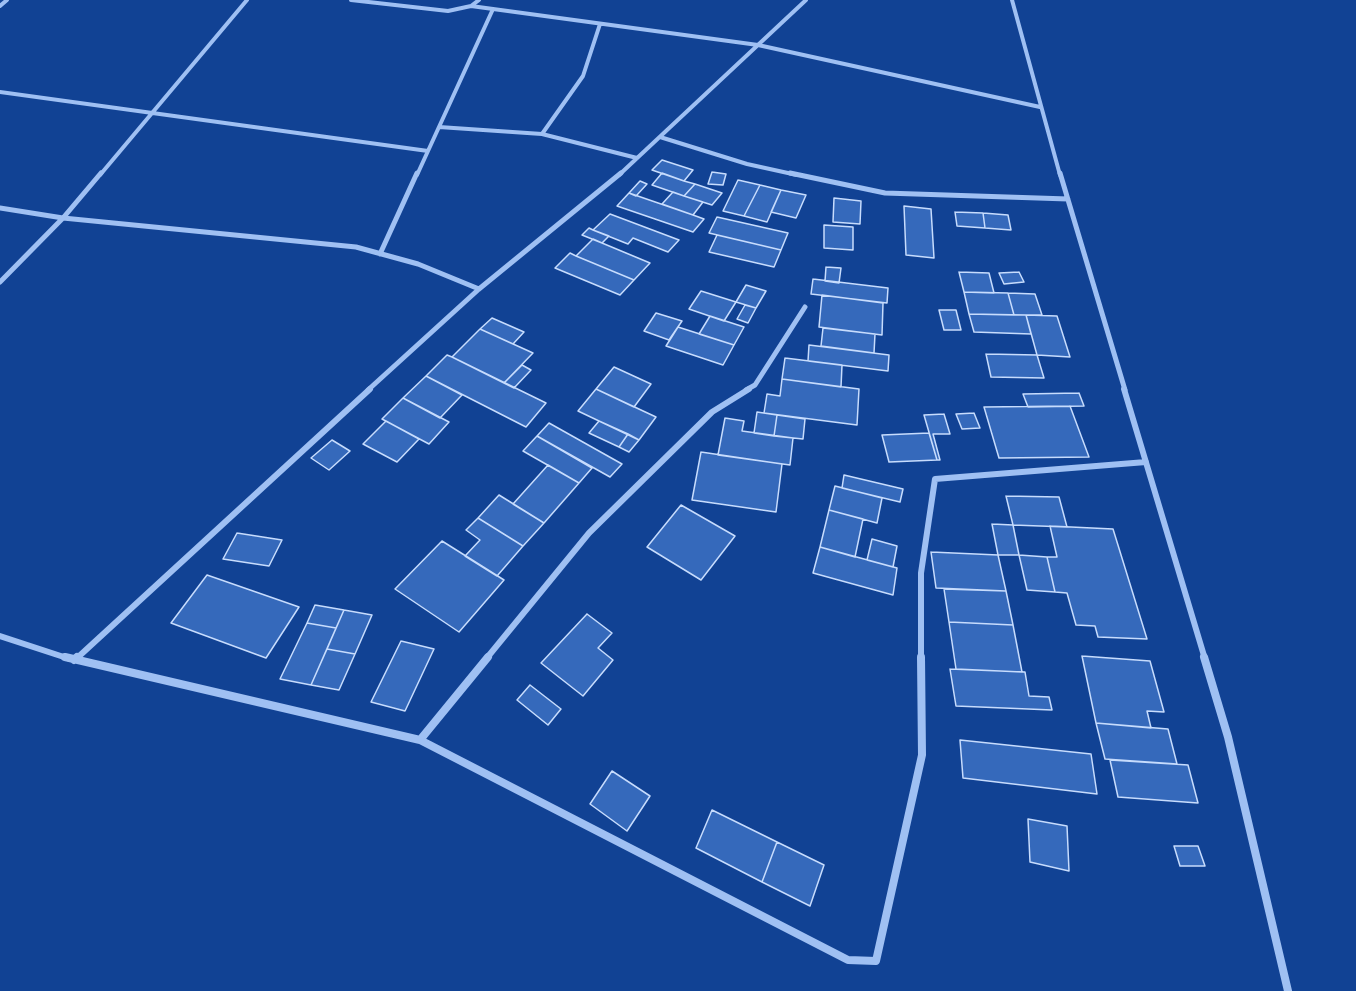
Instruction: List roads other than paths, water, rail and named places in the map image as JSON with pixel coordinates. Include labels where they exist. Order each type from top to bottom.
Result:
[{"type":"street","points":[[0,6],[7,0]]},
{"type":"street","points":[[0,282],[63,218],[247,0]]},
{"type":"street","points":[[351,0],[448,11],[471,6],[758,45],[1040,107]]},
{"type":"street","points":[[471,6],[479,0]]},
{"type":"street","points":[[74,660],[479,289],[637,159],[806,0]]},
{"type":"street","points":[[1012,0],[1040,107],[1228,737],[1288,991]]},
{"type":"street","points":[[380,254],[493,9]]},
{"type":"street","points":[[542,134],[583,76],[600,24]]},
{"type":"street","points":[[0,92],[153,111],[428,151]]},
{"type":"street","points":[[439,127],[542,134],[637,159]]},
{"type":"street","points":[[660,137],[747,164],[885,193],[1068,199]]},
{"type":"street","points":[[0,208],[63,218],[356,247],[418,264],[479,289]]},
{"type":"street","points":[[420,740],[589,533],[712,412],[755,386],[806,307]]},
{"type":"street","points":[[0,636],[74,660],[420,740],[848,960],[876,961],[922,755],[921,573],[935,479],[1146,462]]}]
